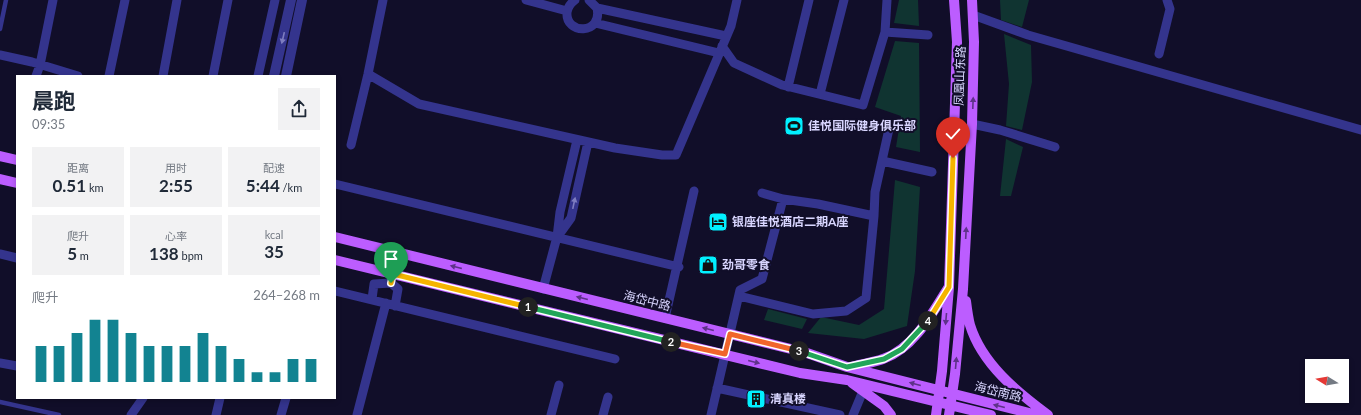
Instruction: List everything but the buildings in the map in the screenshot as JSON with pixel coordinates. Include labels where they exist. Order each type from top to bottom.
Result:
[{"type":"main road","name":"凤凰山东路","points":[[936,415],[940,390],[949,287],[957,42],[954,0]]},
{"type":"main road","name":"凤凰山东路","points":[[949,415],[953,394],[963,289],[972,124],[974,42],[972,0]]},
{"type":"main road","points":[[0,156],[16,160]]},
{"type":"main road","points":[[0,179],[16,183]]},
{"type":"main road","name":"海岱中路","points":[[336,236],[807,353],[847,367],[953,394]]},
{"type":"main road","points":[[336,260],[392,279],[725,354],[800,374],[847,380],[951,405]]},
{"type":"main road","points":[[847,367],[884,359],[902,349],[925,325],[949,287]]},
{"type":"main road","points":[[963,289],[970,326],[980,348],[989,361],[1011,386],[1048,415]]},
{"type":"main road","points":[[847,380],[884,406],[891,415]]},
{"type":"main road","name":"海岱南路","points":[[953,394],[1037,415]]},
{"type":"main road","name":"海岱南路","points":[[951,405],[991,415]]},
{"type":"street","points":[[36,75],[40,65],[53,0]]},
{"type":"street","points":[[109,75],[125,0]]},
{"type":"street","points":[[163,75],[177,0]]},
{"type":"street","points":[[213,75],[228,0]]},
{"type":"street","points":[[258,75],[275,0]]},
{"type":"street","points":[[274,75],[291,0]]},
{"type":"street","points":[[286,75],[302,0]]},
{"type":"street","points":[[352,145],[383,0]]},
{"type":"street","points":[[526,0],[567,11]]},
{"type":"street","points":[[575,0],[569,6],[567,11],[569,21],[576,28],[587,29],[595,23],[597,18],[597,8]]},
{"type":"street","points":[[590,0],[597,8],[726,36]]},
{"type":"street","points":[[368,74],[419,104],[631,151],[662,155],[676,155],[731,26],[737,0]]},
{"type":"street","points":[[788,87],[809,0]]},
{"type":"street","points":[[820,94],[844,0]]},
{"type":"street","points":[[595,23],[720,50],[734,63],[782,85],[863,105],[885,32],[888,0]]},
{"type":"street","points":[[1159,54],[1170,8],[1168,0]]},
{"type":"street","points":[[973,15],[1028,35],[1361,130]]},
{"type":"street","points":[[885,32],[928,35]]},
{"type":"street","points":[[0,54],[75,75]]},
{"type":"street","points":[[40,65],[42,75]]},
{"type":"street","points":[[972,124],[1000,130],[1054,147]]},
{"type":"street","points":[[739,296],[813,314],[846,311],[866,298],[875,192],[889,128]]},
{"type":"street","points":[[543,288],[557,237],[560,212],[577,140]]},
{"type":"street","points":[[557,237],[571,218],[588,142]]},
{"type":"street","points":[[882,161],[932,172]]},
{"type":"street","points":[[336,184],[679,267]]},
{"type":"street","points":[[665,318],[694,191]]},
{"type":"street","points":[[762,194],[874,216]]},
{"type":"street","points":[[711,415],[740,290],[762,279],[783,199]]},
{"type":"street","points":[[0,254],[16,258]]},
{"type":"street","points":[[357,415],[390,304],[398,289],[392,279],[374,284],[372,299]]},
{"type":"street","points":[[336,291],[615,359]]},
{"type":"street","points":[[0,362],[16,366]]},
{"type":"street","points":[[551,415],[559,385]]},
{"type":"street","points":[[717,388],[840,415]]},
{"type":"street","points":[[853,415],[864,391]]},
{"type":"street","points":[[603,415],[608,397]]},
{"type":"street","points":[[131,415],[142,399]]},
{"type":"street","points":[[216,415],[220,399]]},
{"type":"street","points":[[281,415],[286,399]]},
{"type":"lane","points":[[0,29],[6,0]]},
{"type":"lane","points":[[0,402],[59,415]]},
{"type":"green space","points":[[899,0],[918,0],[919,26],[894,23]]},
{"type":"green space","points":[[1000,0],[1029,0],[1022,27],[1001,20]]},
{"type":"green space","points":[[1004,34],[1031,45],[1032,82],[1022,130],[1006,126],[1009,84]]},
{"type":"green space","points":[[895,41],[919,43],[920,152],[896,147],[901,116],[875,107]]},
{"type":"green space","points":[[1006,139],[1023,147],[1011,196],[1000,196]]},
{"type":"green space","points":[[895,180],[920,187],[915,271],[907,326],[864,339],[808,333],[821,317],[859,325],[884,309]]},
{"type":"green space","points":[[768,309],[807,319],[802,329],[764,320]]},
{"type":"place","name":"佳悦国际健身俱乐部","points":[[794,126]]},
{"type":"place","name":"银座佳悦酒店二期A座","points":[[718,222]]},
{"type":"place","name":"劲哥零食","points":[[708,265]]},
{"type":"place","name":"清真楼","points":[[756,399]]},
{"type":"route","points":[[391,283],[393,274],[725,354],[730,334],[807,353],[847,367],[884,359],[902,349],[925,325],[949,287],[953,158]]}]
